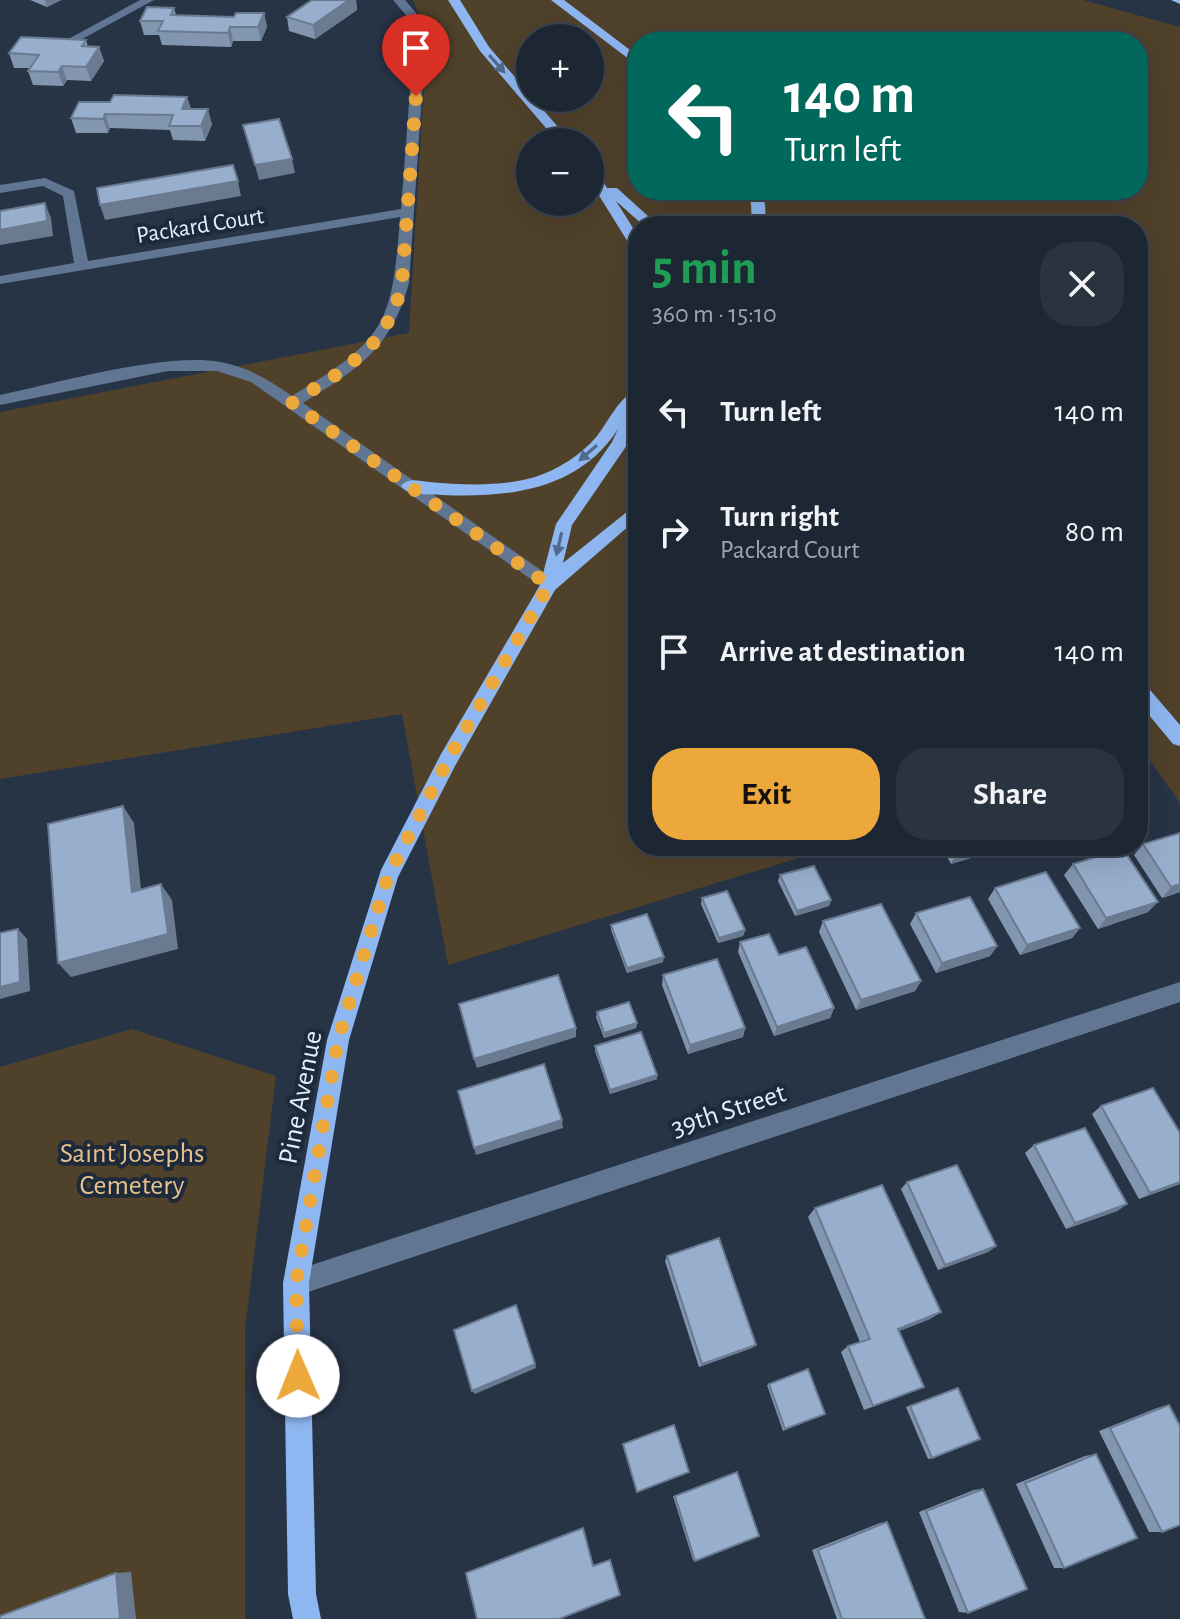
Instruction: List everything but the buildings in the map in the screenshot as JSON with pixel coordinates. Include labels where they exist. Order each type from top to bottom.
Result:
[{"type":"main road","points":[[454,0],[484,49],[553,128]]},
{"type":"main road","points":[[557,0],[628,54]]},
{"type":"main road","points":[[604,184],[641,216]]},
{"type":"main road","points":[[604,192],[628,231]]},
{"type":"main road","points":[[409,486],[470,491],[499,489],[558,475],[600,443],[619,411],[628,403]]},
{"type":"main road","points":[[549,585],[564,524],[619,444],[628,425]]},
{"type":"main road","points":[[549,585],[628,518]]},
{"type":"main road","name":"Pine Avenue","points":[[307,1619],[302,1594],[296,1283],[338,1040],[388,876],[448,760],[549,585]]},
{"type":"main road","points":[[1148,701],[1180,738]]},
{"type":"street","points":[[67,43],[148,0]]},
{"type":"street","points":[[292,403],[342,371],[362,354],[394,313],[402,283],[420,37],[410,13],[399,0]]},
{"type":"street","points":[[0,189],[45,182],[59,186],[69,194],[82,267]]},
{"type":"street","name":"Packard Court","points":[[0,280],[407,212]]},
{"type":"street","points":[[0,400],[168,366],[218,366],[256,378],[549,585]]},
{"type":"street","name":"39th Street","points":[[296,1283],[1180,992]]},
{"type":"green space","points":[[413,0],[1083,0],[1180,27],[1180,803],[1148,757],[1148,216],[628,216],[628,856],[805,856],[448,965],[402,714],[0,779],[0,412],[409,333],[427,35]]},
{"type":"green space","name":"Saint Josephs Cemetery","points":[[132,1029],[276,1076],[245,1329],[245,1619],[0,1619],[0,1067]]},
{"type":"route","points":[[298,1376],[296,1283],[338,1040],[388,876],[448,760],[549,585],[292,403],[342,371],[372,345],[394,313],[402,283],[416,96]]}]
